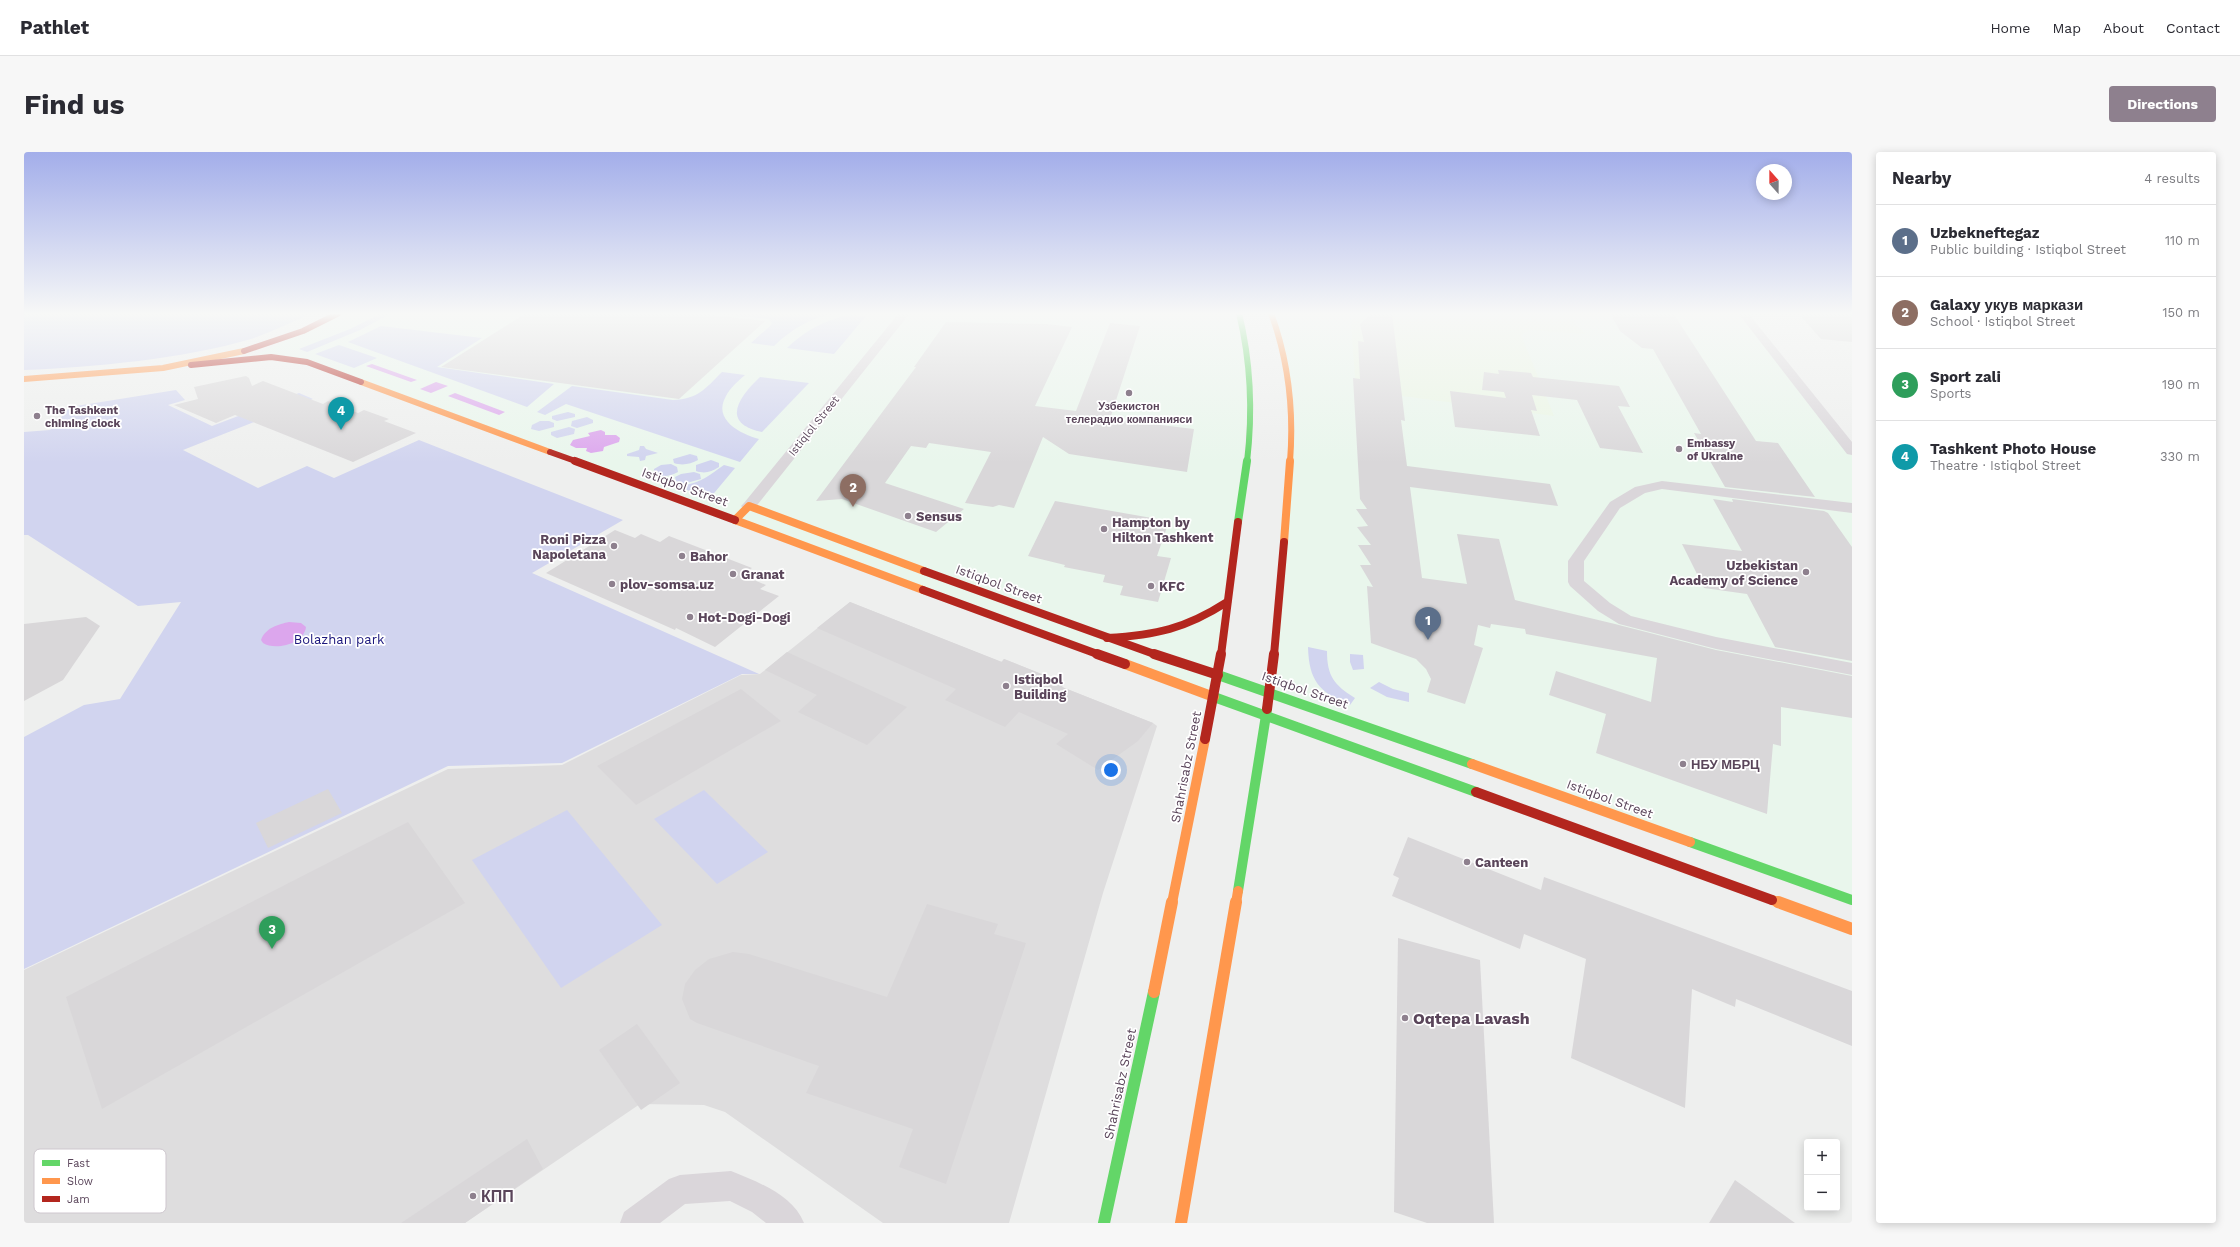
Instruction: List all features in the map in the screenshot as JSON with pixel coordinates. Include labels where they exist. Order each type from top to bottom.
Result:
[{"type":"main road","points":[[24,379],[137,371],[183,363]]},
{"type":"main road","name":"Istiqbol Street","points":[[137,371],[208,363]]},
{"type":"main road","name":"Istiqbol Street","points":[[306,363],[1214,697],[1267,715]]},
{"type":"main road","name":"Shahrisabz Street","points":[[1104,1223],[1171,912],[1218,675],[1252,422],[1252,377],[1250,363]]},
{"type":"main road","points":[[1181,1223],[1267,715],[1277,635],[1293,428],[1286,363]]},
{"type":"main road","points":[[24,386],[80,376]]},
{"type":"main road","name":"Istiqlol Street","points":[[735,520],[749,506]]},
{"type":"main road","name":"Istiqbol Street","points":[[749,506],[1107,638],[1270,692],[1852,900]]},
{"type":"main road","points":[[1107,638],[1153,635],[1171,631],[1199,621],[1227,602]]},
{"type":"main road","points":[[1267,715],[1852,929]]},
{"type":"street","name":"Istiqlol Street","points":[[749,506],[865,363]]},
{"type":"street","points":[[1782,363],[1852,451]]},
{"type":"street","points":[[1852,508],[1662,485],[1640,490],[1615,505],[1576,561],[1576,582],[1604,608],[1625,620],[1716,643],[1852,669]]},
{"type":"street","points":[[635,1223],[680,1190],[732,1186],[763,1201],[789,1223]]},
{"type":"shaded area","points":[[310,363],[1250,363],[1252,377],[1214,697]]},
{"type":"shaded area","points":[[1284,363],[1782,363],[1852,451],[1852,900],[1270,692],[1293,428]]},
{"type":"shaded area","points":[[1354,363],[1532,363],[1554,416],[1356,390]]},
{"type":"shaded area","points":[[372,364],[417,380],[411,382],[366,366]]},
{"type":"shaded area","points":[[436,382],[448,386],[431,393],[420,389]]},
{"type":"shaded area","points":[[455,393],[505,412],[499,415],[448,396]]},
{"type":"shaded area","points":[[601,430],[605,432],[605,435],[616,435],[620,438],[619,442],[604,447],[603,451],[591,453],[586,451],[587,448],[576,448],[570,445],[573,440],[590,436],[588,433]]},
{"type":"shaded area","points":[[850,602],[1001,662],[1004,659],[1064,683],[1062,687],[1153,723],[1157,726],[1103,893],[1009,1223],[883,1223],[725,1112],[704,1105],[640,1104],[465,1223],[24,1223],[24,970],[448,769],[562,765],[741,675],[760,674]]},
{"type":"shaded area","points":[[289,622],[301,623],[306,627],[300,638],[295,642],[281,646],[263,643],[261,640],[266,632],[277,625]]},
{"type":"green space","points":[[24,363],[119,363],[80,367],[24,370]]},
{"type":"green space","points":[[340,363],[366,363],[354,368]]},
{"type":"green space","points":[[406,363],[443,363],[437,367],[554,384],[527,407]]},
{"type":"green space","points":[[722,372],[745,375],[732,387],[726,396],[723,405],[723,412],[726,419],[730,425],[737,430],[759,439],[740,462],[566,404],[545,415],[537,412],[572,386],[673,400],[689,398],[700,392]]},
{"type":"green space","points":[[760,377],[809,383],[762,432],[749,428],[741,422],[737,416],[737,408],[741,400],[746,392]]},
{"type":"green space","name":"Bolazhan park","points":[[176,390],[185,400],[168,405],[212,426],[299,393],[313,399],[183,450],[258,488],[307,466],[334,478],[419,440],[623,520],[532,573],[759,674],[742,674],[562,763],[448,766],[24,969],[24,737],[84,705],[120,699],[181,602],[138,606],[28,535],[24,535],[24,432],[50,430],[70,407]]},
{"type":"green space","points":[[568,412],[575,414],[575,417],[557,421],[552,419],[552,416]]},
{"type":"green space","points":[[587,417],[593,420],[593,423],[577,428],[571,426],[572,421]]},
{"type":"green space","points":[[540,421],[549,421],[554,423],[554,427],[539,431],[531,429],[532,425]]},
{"type":"green space","points":[[569,427],[575,429],[574,434],[557,438],[551,435],[551,432]]},
{"type":"green space","points":[[640,446],[644,446],[646,449],[658,453],[646,456],[645,460],[640,461],[639,457],[627,456],[627,454],[639,450]]},
{"type":"green space","points":[[690,454],[697,456],[698,460],[686,464],[674,463],[673,459]]},
{"type":"green space","points":[[711,460],[719,463],[719,467],[708,472],[696,471],[696,465]]},
{"type":"green space","points":[[671,464],[677,467],[678,472],[666,476],[654,474],[654,469],[661,465]]},
{"type":"green space","points":[[724,465],[735,468],[710,498],[664,482],[672,478],[672,482],[680,484],[693,483],[700,481]]},
{"type":"green space","points":[[694,472],[700,474],[701,479],[683,484],[676,481],[675,477],[681,474]]},
{"type":"green space","points":[[1308,647],[1327,651],[1328,667],[1333,679],[1342,689],[1355,698],[1350,705],[1330,695],[1318,684],[1311,669]]},
{"type":"green space","points":[[1350,654],[1363,655],[1364,669],[1353,670],[1350,662]]},
{"type":"green space","points":[[1379,682],[1393,689],[1409,693],[1409,702],[1387,697],[1370,688]]},
{"type":"green space","points":[[704,790],[768,852],[717,884],[654,819]]},
{"type":"green space","points":[[567,810],[662,925],[561,988],[472,860]]},
{"type":"building","points":[[447,363],[719,363],[679,399],[441,367]]},
{"type":"building","points":[[917,363],[1055,363],[1035,406],[1076,411],[1095,363],[1128,363],[1110,419],[1194,429],[1187,472],[1069,454],[1043,437],[1014,508],[999,505],[993,507],[965,503],[991,452],[929,443],[926,448],[911,446],[885,483],[964,509],[936,532],[842,499],[816,501],[916,367],[914,367]]},
{"type":"building","points":[[1359,363],[1398,363],[1405,421],[1401,420],[1407,466],[1550,484],[1558,506],[1410,487],[1422,578],[1467,584],[1457,534],[1499,539],[1515,600],[1716,650],[1852,676],[1852,718],[1781,707],[1781,746],[1773,744],[1767,814],[1596,753],[1606,714],[1549,695],[1556,671],[1651,702],[1657,658],[1526,634],[1525,629],[1491,624],[1490,628],[1478,625],[1474,645],[1483,648],[1465,704],[1427,692],[1431,679],[1426,669],[1416,659],[1371,643],[1367,586],[1373,587],[1360,565],[1371,565],[1358,545],[1371,545],[1357,527],[1368,526],[1356,509],[1367,509],[1360,499],[1353,378],[1360,379]]},
{"type":"building","points":[[1661,363],[1705,363],[1756,441],[1778,443],[1815,497],[1725,487],[1694,433],[1701,434]]},
{"type":"building","points":[[1498,370],[1531,373],[1533,377],[1619,386],[1630,407],[1618,406],[1643,453],[1600,448],[1577,400],[1532,395],[1537,411],[1531,410],[1540,436],[1455,427],[1450,391],[1506,398],[1504,392],[1482,390],[1484,372],[1499,374]]},
{"type":"building","points":[[246,376],[249,378],[252,386],[263,381],[323,404],[328,401],[358,413],[364,410],[389,419],[384,421],[416,433],[353,462],[235,415],[216,423],[174,405],[198,399],[194,387]]},
{"type":"building","points":[[1713,499],[1733,502],[1732,499],[1824,511],[1828,513],[1852,547],[1852,661],[1775,647],[1747,594],[1704,588],[1682,544],[1742,551]]},
{"type":"building","name":"Hampton by Hilton Tashkent","points":[[1055,501],[1169,521],[1157,556],[1171,558],[1158,602],[1120,595],[1123,586],[1103,582],[1105,575],[1064,567],[1065,565],[1028,556]]},
{"type":"building","points":[[615,530],[635,538],[641,534],[660,542],[669,536],[752,568],[742,575],[766,585],[760,589],[779,596],[715,647],[676,628],[675,630],[546,573]]},
{"type":"building","name":"Istiqbol Building","points":[[850,602],[1002,662],[1004,659],[1064,683],[1062,687],[1153,723],[1138,741],[1098,770],[1056,744],[1068,734],[1019,712],[1005,727],[945,700],[956,689],[817,628]]},
{"type":"building","points":[[86,617],[100,626],[63,680],[24,701],[24,624]]},
{"type":"building","points":[[787,652],[907,707],[867,745],[798,712],[817,695],[765,670]]},
{"type":"building","points":[[741,689],[781,721],[636,805],[597,766]]},
{"type":"building","points":[[328,789],[342,813],[268,848],[256,823]]},
{"type":"building","points":[[408,822],[465,903],[102,1109],[66,997]]},
{"type":"building","points":[[1408,837],[1541,890],[1544,877],[1852,991],[1852,1046],[1736,999],[1735,1007],[1692,989],[1685,1108],[1571,1058],[1586,959],[1524,934],[1520,949],[1392,896],[1399,878],[1393,875]]},
{"type":"building","points":[[927,904],[998,924],[994,934],[1026,943],[946,1184],[899,1167],[913,1129],[806,1093],[819,1066],[697,1023],[690,1019],[682,999],[685,984],[695,970],[709,959],[733,952],[749,954],[887,997]]},
{"type":"building","points":[[1398,938],[1480,960],[1494,1223],[1427,1223],[1394,1212]]},
{"type":"building","points":[[637,1024],[680,1083],[641,1110],[599,1050]]},
{"type":"building","name":"КПП","points":[[527,1139],[543,1169],[465,1223],[401,1223]]},
{"type":"building","points":[[1735,1180],[1795,1223],[1709,1223]]},
{"type":"traffic: fast","points":[[1238,522],[1246,468],[1251,418],[1249,363]]},
{"type":"traffic: fast","points":[[1218,675],[1472,764]]},
{"type":"traffic: fast","points":[[1214,697],[1476,792]]},
{"type":"traffic: fast","points":[[1238,891],[1267,709]]},
{"type":"traffic: fast","points":[[1690,842],[1852,900]]},
{"type":"traffic: fast","points":[[1104,1223],[1154,992]]},
{"type":"traffic: slow","points":[[24,379],[107,374],[163,368],[190,363]]},
{"type":"traffic: slow","points":[[1284,542],[1293,428],[1289,381],[1285,363]]},
{"type":"traffic: slow","points":[[361,382],[550,452]]},
{"type":"traffic: slow","points":[[735,520],[749,506],[924,571]]},
{"type":"traffic: slow","points":[[735,520],[923,590]]},
{"type":"traffic: slow","points":[[1125,664],[1214,697]]},
{"type":"traffic: slow","points":[[1154,992],[1205,739]]},
{"type":"traffic: slow","points":[[1472,764],[1690,842]]},
{"type":"traffic: slow","points":[[1181,1223],[1238,891]]},
{"type":"traffic: slow","points":[[1772,900],[1852,929]]},
{"type":"traffic: jam","points":[[191,365],[211,363]]},
{"type":"traffic: jam","points":[[310,363],[361,382]]},
{"type":"traffic: jam","points":[[550,452],[735,520]]},
{"type":"traffic: jam","points":[[1205,739],[1218,675],[1238,522]]},
{"type":"traffic: jam","points":[[1267,709],[1277,635],[1284,542]]},
{"type":"traffic: jam","points":[[924,571],[1107,638],[1218,675]]},
{"type":"traffic: jam","points":[[923,590],[1125,664]]},
{"type":"traffic: jam","points":[[1107,638],[1142,635],[1170,630],[1197,620],[1227,602]]},
{"type":"traffic: jam","points":[[1476,792],[1772,900]]},
{"type":"place","name":"Узбекистон телерадио компанияси","points":[[1129,393]]},
{"type":"place","name":"The Tashkent chiming clock","points":[[37,416]]},
{"type":"place","name":"Tashkent Photo House","points":[[341,430]]},
{"type":"place","name":"Embassy of Ukraine","points":[[1679,449]]},
{"type":"place","name":"Galaxy укув маркази","points":[[853,507]]},
{"type":"place","name":"Sensus","points":[[908,516]]},
{"type":"place","name":"Hampton by Hilton Tashkent","points":[[1104,529]]},
{"type":"place","name":"Roni Pizza Napoletana","points":[[614,546]]},
{"type":"place","name":"Bahor","points":[[682,556]]},
{"type":"place","name":"Uzbekistan Academy of Science","points":[[1806,572]]},
{"type":"place","name":"Granat","points":[[733,574]]},
{"type":"place","name":"plov-somsa.uz","points":[[612,584]]},
{"type":"place","name":"KFC","points":[[1151,586]]},
{"type":"place","name":"Hot-Dogi-Dogi","points":[[690,617]]},
{"type":"place","name":"Uzbekneftegaz","points":[[1428,640]]},
{"type":"place","name":"Istiqbol Building","points":[[1006,686]]},
{"type":"place","name":"НБУ МБРЦ","points":[[1683,764]]},
{"type":"place","name":"Canteen","points":[[1467,862]]},
{"type":"place","name":"Sport zali","points":[[272,949]]},
{"type":"place","name":"Oqtepa Lavash","points":[[1405,1018]]},
{"type":"place","name":"КПП","points":[[473,1196]]}]
